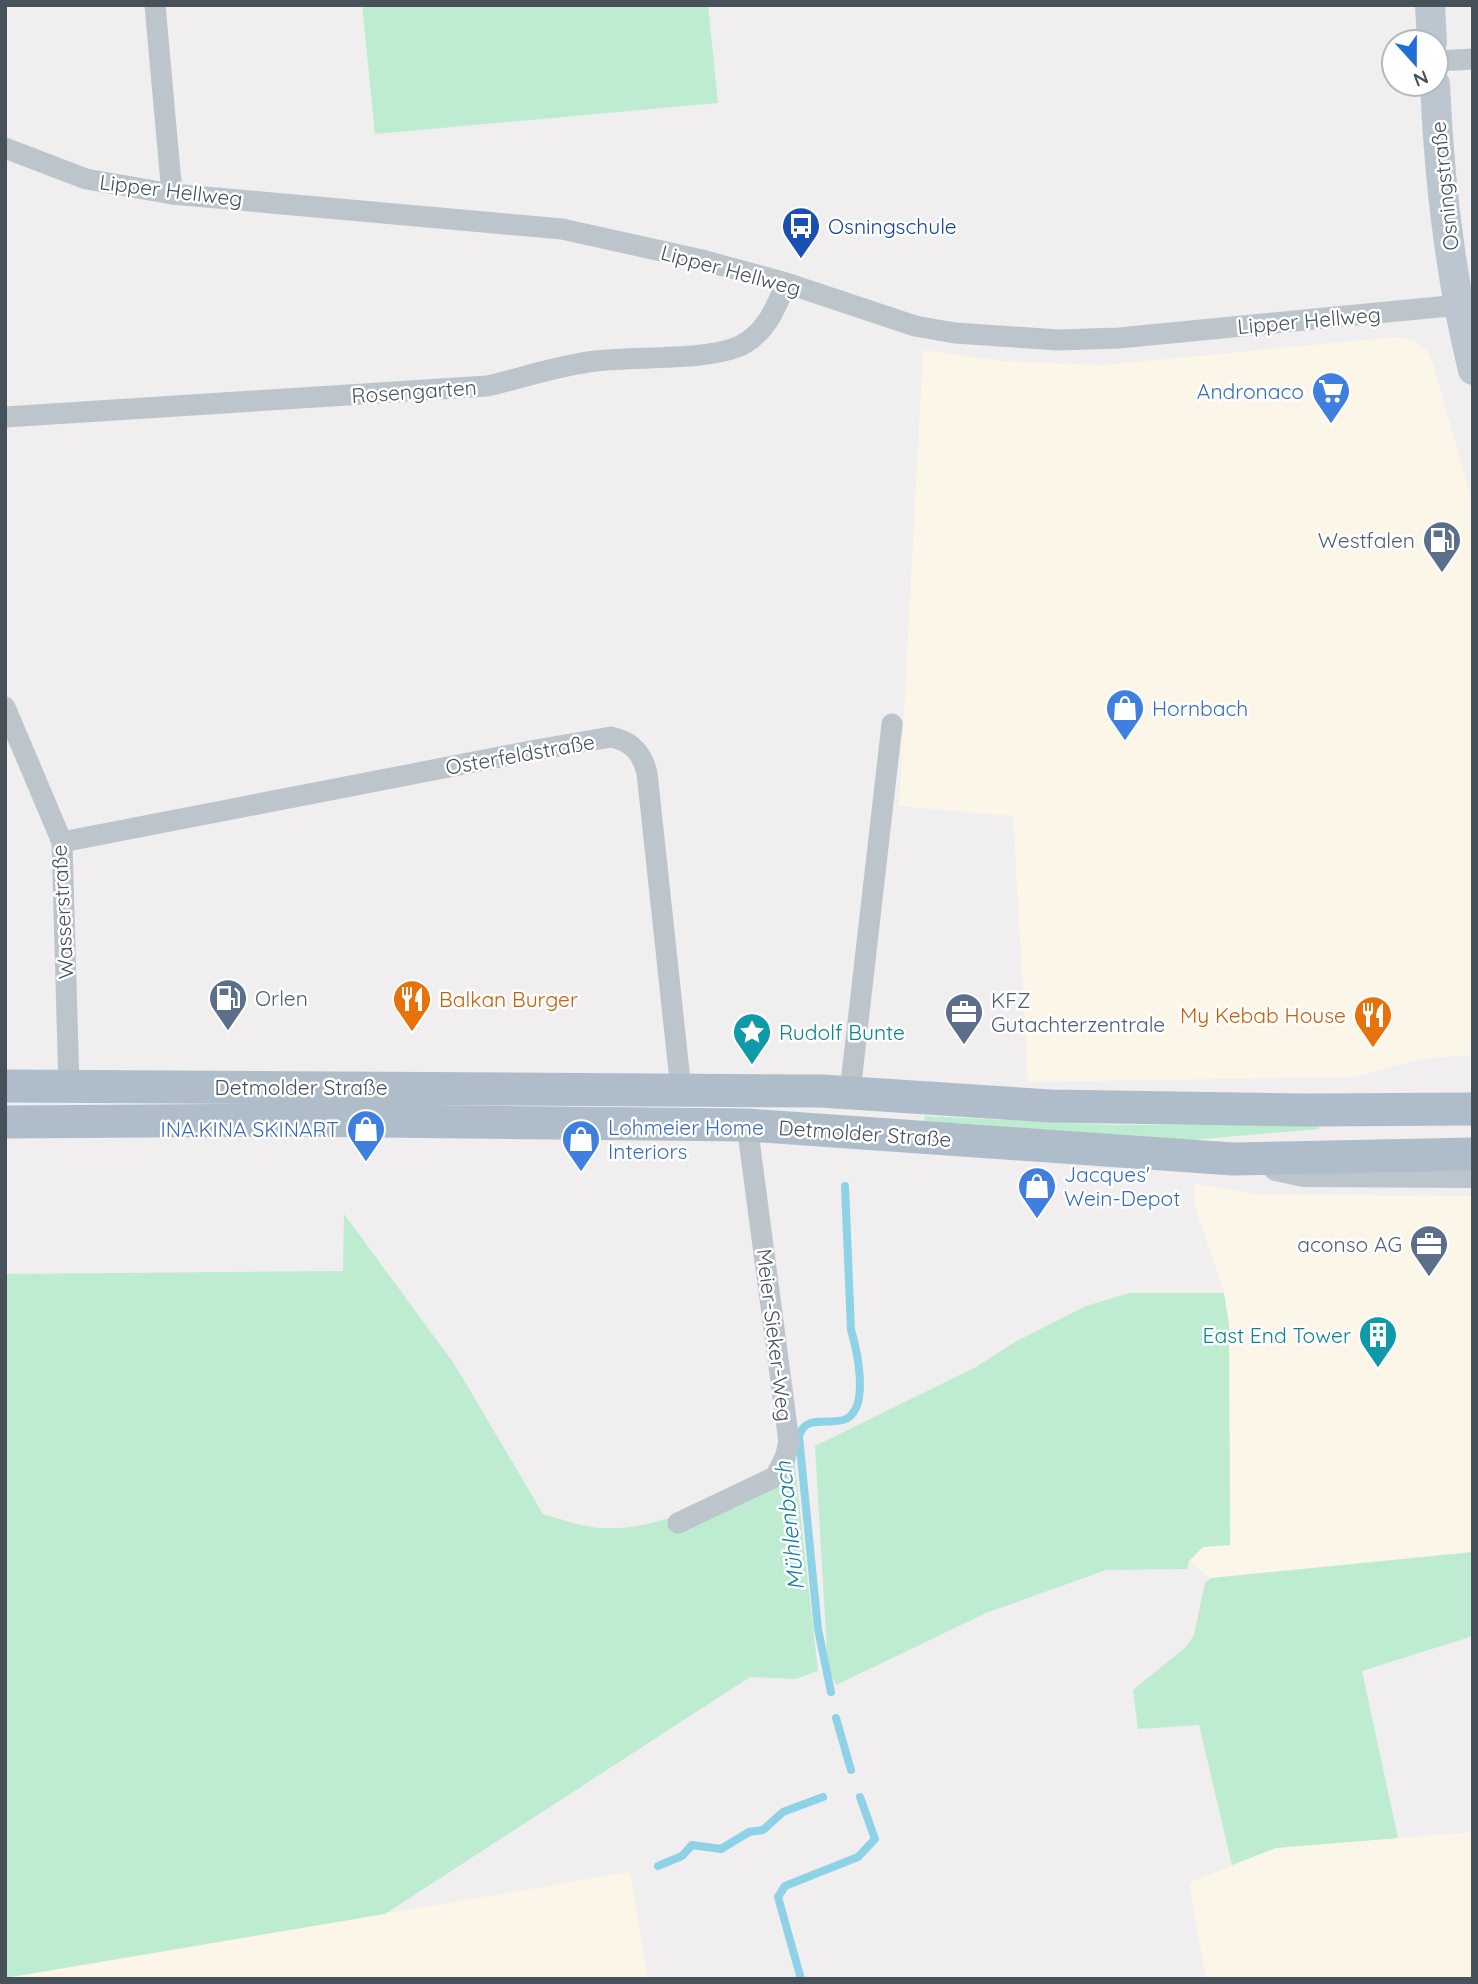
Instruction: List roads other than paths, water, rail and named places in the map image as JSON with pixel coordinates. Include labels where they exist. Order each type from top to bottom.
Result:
[{"type":"main road","points":[[1430,5],[1431,28]]},
{"type":"main road","name":"Osningstraße","points":[[1435,98],[1449,248],[1473,370]]},
{"type":"main road","name":"Detmolder Straße","points":[[5,1086],[849,1092],[1050,1106],[1473,1109]]},
{"type":"main road","points":[[1420,1110],[1473,1098]]},
{"type":"main road","name":"Detmolder Straße","points":[[5,1122],[290,1120],[747,1125],[1233,1159],[1473,1154]]},
{"type":"street","points":[[155,5],[172,194]]},
{"type":"street","points":[[1450,60],[1473,59]]},
{"type":"street","name":"Lipper Hellweg","points":[[5,148],[86,179],[172,194],[562,229],[702,260],[786,283],[915,326],[981,336],[1058,340],[1119,338],[1459,304]]},
{"type":"street","name":"Rosengarten","points":[[5,417],[487,386],[596,361],[718,352],[740,345],[757,334],[769,321],[786,283]]},
{"type":"street","name":"Wasserstraße","points":[[5,707],[62,842],[69,1086]]},
{"type":"street","name":"Detmolder Straße","points":[[849,1092],[892,723]]},
{"type":"street","name":"Osterfeldstraße","points":[[62,842],[536,750],[611,737],[623,739],[643,758],[647,773],[681,1090]]},
{"type":"street","name":"Meier-Sieker-Weg","points":[[677,1523],[775,1477],[785,1458],[789,1442],[747,1125]]},
{"type":"street","points":[[1233,1159],[1304,1174],[1473,1175]]},
{"type":"waterway","name":"Mühlenbach","points":[[831,1692],[818,1629],[799,1437],[806,1425],[846,1419],[858,1403],[860,1378],[851,1330],[845,1186]]},
{"type":"waterway","name":"Mühlenbach","points":[[836,1718],[851,1770]]},
{"type":"waterway","name":"Mühlenbach","points":[[658,1866],[682,1856],[692,1845],[721,1849],[749,1832],[763,1830],[783,1812],[823,1797]]},
{"type":"waterway","name":"Mühlenbach","points":[[801,1979],[778,1897],[785,1886],[858,1857],[875,1839],[860,1797]]},
{"type":"place","name":"Osningschule","points":[[801,260]]},
{"type":"place","name":"Andronaco","points":[[1331,425]]},
{"type":"place","name":"Westfalen","points":[[1442,574]]},
{"type":"place","name":"Hornbach","points":[[1125,742]]},
{"type":"place","name":"Orlen","points":[[228,1032]]},
{"type":"place","name":"Balkan Burger","points":[[412,1033]]},
{"type":"place","name":"KFZ Gutachterzentrale","points":[[964,1046]]},
{"type":"place","name":"My Kebab House","points":[[1373,1049]]},
{"type":"place","name":"Rudolf Bunte","points":[[752,1066]]},
{"type":"place","name":"INA.KINA SKINART","points":[[366,1163]]},
{"type":"place","name":"Lohmeier Home Interiors","points":[[581,1173]]},
{"type":"place","name":"Jacques' Wein-Depot","points":[[1037,1220]]},
{"type":"place","name":"aconso AG","points":[[1429,1278]]},
{"type":"place","name":"East End Tower","points":[[1378,1369]]}]
